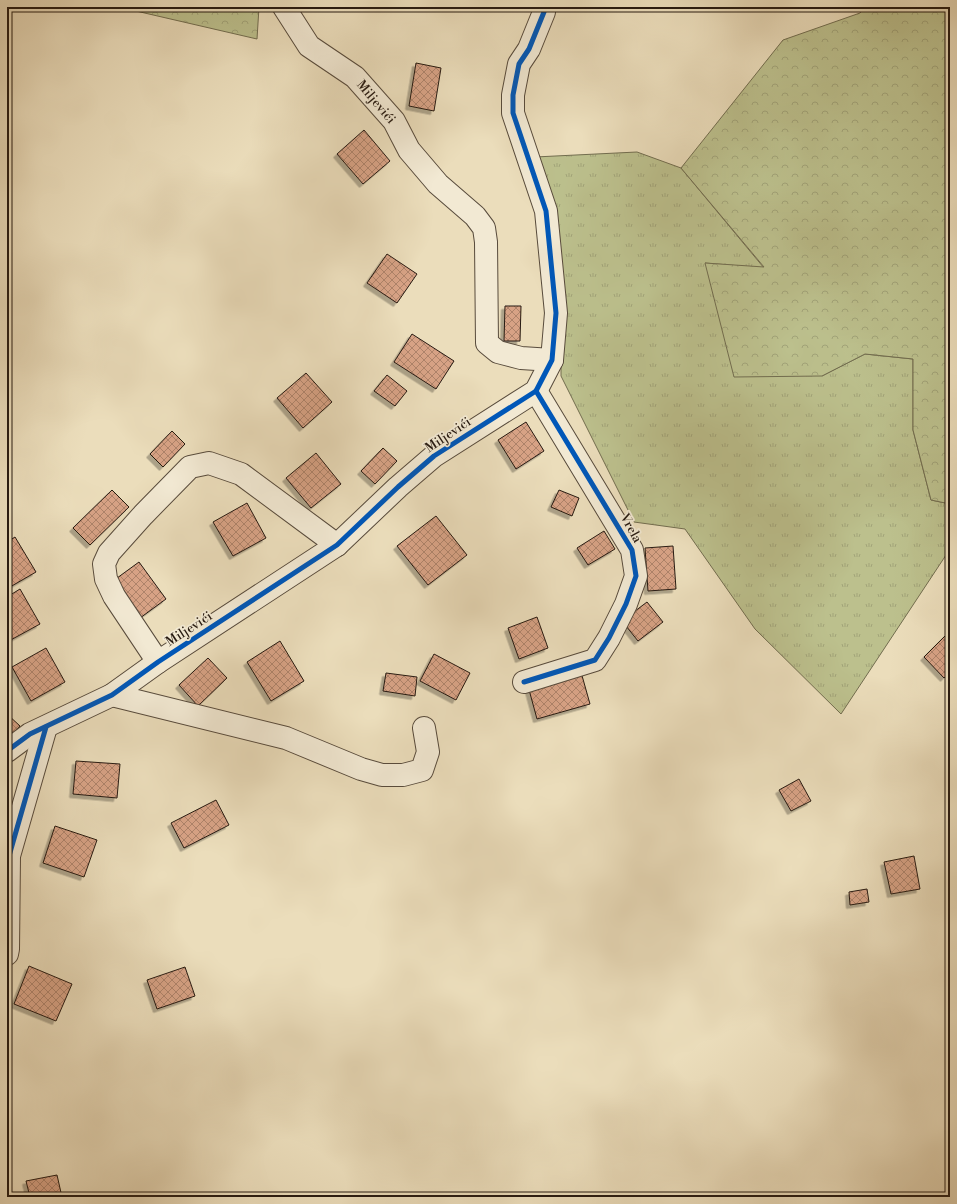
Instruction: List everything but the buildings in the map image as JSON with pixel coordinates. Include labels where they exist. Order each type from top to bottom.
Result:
[{"type":"street","name":"Miljevići","points":[[284,7],[309,46],[355,77],[394,121],[409,150],[433,178],[475,216],[484,228],[486,242],[487,343],[498,352],[521,358],[552,360]]},
{"type":"street","points":[[536,391],[552,360],[556,313],[546,211],[513,113],[513,95],[519,64],[529,48],[544,12],[543,7]]},
{"type":"street","name":"Miljevići","points":[[7,751],[30,734],[112,695],[158,662],[337,545],[398,487],[434,456],[536,391]]},
{"type":"street","name":"Vrela","points":[[524,682],[595,660],[609,638],[626,604],[636,576],[632,550],[536,391]]},
{"type":"street","points":[[158,662],[114,596],[106,579],[104,564],[109,553],[143,515],[190,467],[209,463],[241,474],[337,545]]},
{"type":"street","points":[[112,695],[286,738],[361,769],[382,775],[403,775],[422,770],[428,752],[424,728]]},
{"type":"street","points":[[7,954],[9,856],[46,727]]},
{"type":"green space","points":[[121,7],[259,7],[257,39],[123,8]]},
{"type":"green space","points":[[865,7],[950,7],[950,504],[931,500],[913,430],[913,359],[865,354],[822,376],[734,377],[705,263],[764,267],[681,168],[783,40],[860,13]]},
{"type":"green space","points":[[637,152],[681,168],[764,268],[705,263],[822,376],[865,354],[913,359],[913,430],[931,500],[950,504],[950,549],[841,714],[755,629],[685,529],[634,522],[561,376],[561,266],[535,157]]},
{"type":"cycle path","points":[[7,751],[30,734],[112,695],[158,662],[337,545],[398,487],[434,456],[536,391],[552,360],[556,313],[546,211],[513,113],[513,95],[519,64],[529,49],[544,12],[543,7]]},
{"type":"cycle path","points":[[524,682],[595,660],[609,638],[626,604],[636,576],[632,550],[536,391]]},
{"type":"cycle path","points":[[7,954],[9,856],[46,727]]}]
